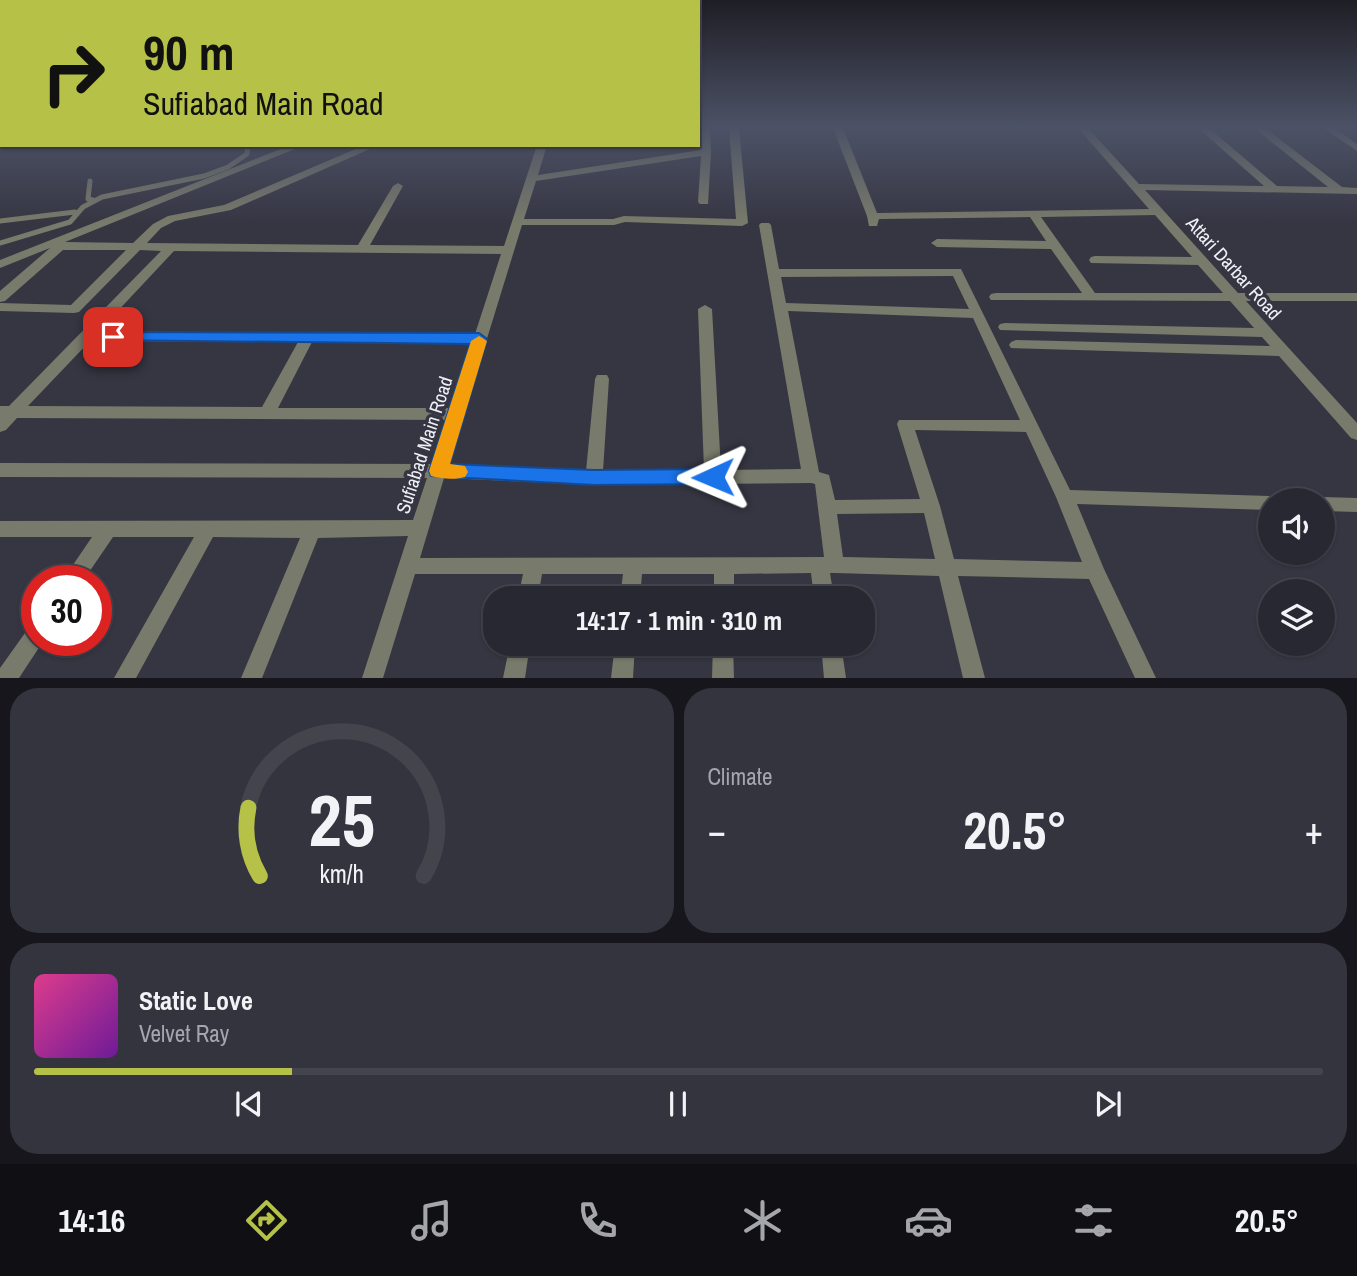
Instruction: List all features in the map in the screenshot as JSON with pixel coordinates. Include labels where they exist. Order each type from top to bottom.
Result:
[{"type":"street","points":[[0,264],[56,245],[264,160]]},
{"type":"street","points":[[0,307],[74,309],[157,226],[172,218],[227,208],[340,160]]},
{"type":"street","name":"Sufiabad Main Road","points":[[372,677],[537,160]]},
{"type":"street","points":[[531,179],[656,160]]},
{"type":"street","points":[[704,202],[706,160]]},
{"type":"street","points":[[516,222],[614,222],[624,219],[742,223],[737,160]]},
{"type":"street","points":[[850,160],[873,220],[1158,212]]},
{"type":"street","name":"Attari Darbar Road","points":[[1111,160],[1357,434]]},
{"type":"street","points":[[1240,160],[1274,189]]},
{"type":"street","points":[[1299,160],[1338,190]]},
{"type":"street","points":[[362,249],[398,186]]},
{"type":"street","points":[[1135,187],[1357,191]]},
{"type":"street","points":[[1032,214],[1092,298]]},
{"type":"street","points":[[765,225],[811,476]]},
{"type":"street","points":[[937,243],[1055,245]]},
{"type":"street","points":[[0,298],[56,245],[507,250]]},
{"type":"street","points":[[0,426],[6,412],[85,337],[171,247]]},
{"type":"street","points":[[1095,260],[1202,261]]},
{"type":"street","points":[[773,273],[957,272],[1065,497],[1095,571],[1146,677]]},
{"type":"street","points":[[996,298],[1357,297]]},
{"type":"street","points":[[780,307],[978,314]]},
{"type":"street","points":[[705,309],[713,477]]},
{"type":"street","points":[[1005,327],[1267,333]]},
{"type":"street","points":[[85,337],[479,339]]},
{"type":"street","points":[[267,413],[307,338]]},
{"type":"street","points":[[1016,345],[1283,351]]},
{"type":"street","points":[[594,478],[602,379]]},
{"type":"street","points":[[6,412],[456,414]]},
{"type":"street","points":[[974,677],[930,506],[905,424],[1031,426]]},
{"type":"street","points":[[0,470],[438,471],[594,478],[811,476],[823,480],[827,507],[825,586]]},
{"type":"street","points":[[1065,497],[1258,503]]},
{"type":"street","points":[[1335,504],[1357,505]]},
{"type":"street","points":[[827,507],[930,506]]},
{"type":"street","points":[[2,531],[419,528]]},
{"type":"street","points":[[83,565],[108,529]]},
{"type":"street","points":[[124,677],[208,529]]},
{"type":"street","points":[[251,677],[312,530]]},
{"type":"street","points":[[408,566],[827,565],[1095,571]]},
{"type":"street","points":[[530,586],[534,566]]},
{"type":"street","points":[[631,586],[633,566]]},
{"type":"street","points":[[723,586],[724,566]]},
{"type":"street","points":[[6,677],[21,656]]},
{"type":"street","points":[[514,677],[518,656]]},
{"type":"street","points":[[622,677],[624,656]]},
{"type":"street","points":[[723,656],[723,677]]},
{"type":"street","points":[[832,656],[835,677]]},
{"type":"lane","points":[[0,221],[75,212],[108,194],[194,179],[240,160]]},
{"type":"lane","points":[[90,181],[88,200],[93,200]]},
{"type":"lane","points":[[0,243],[70,222],[75,212]]},
{"type":"slow traffic","points":[[458,472],[438,471],[479,341]]},
{"type":"route","points":[[113,337],[479,339],[438,471],[594,478],[713,477]]}]
